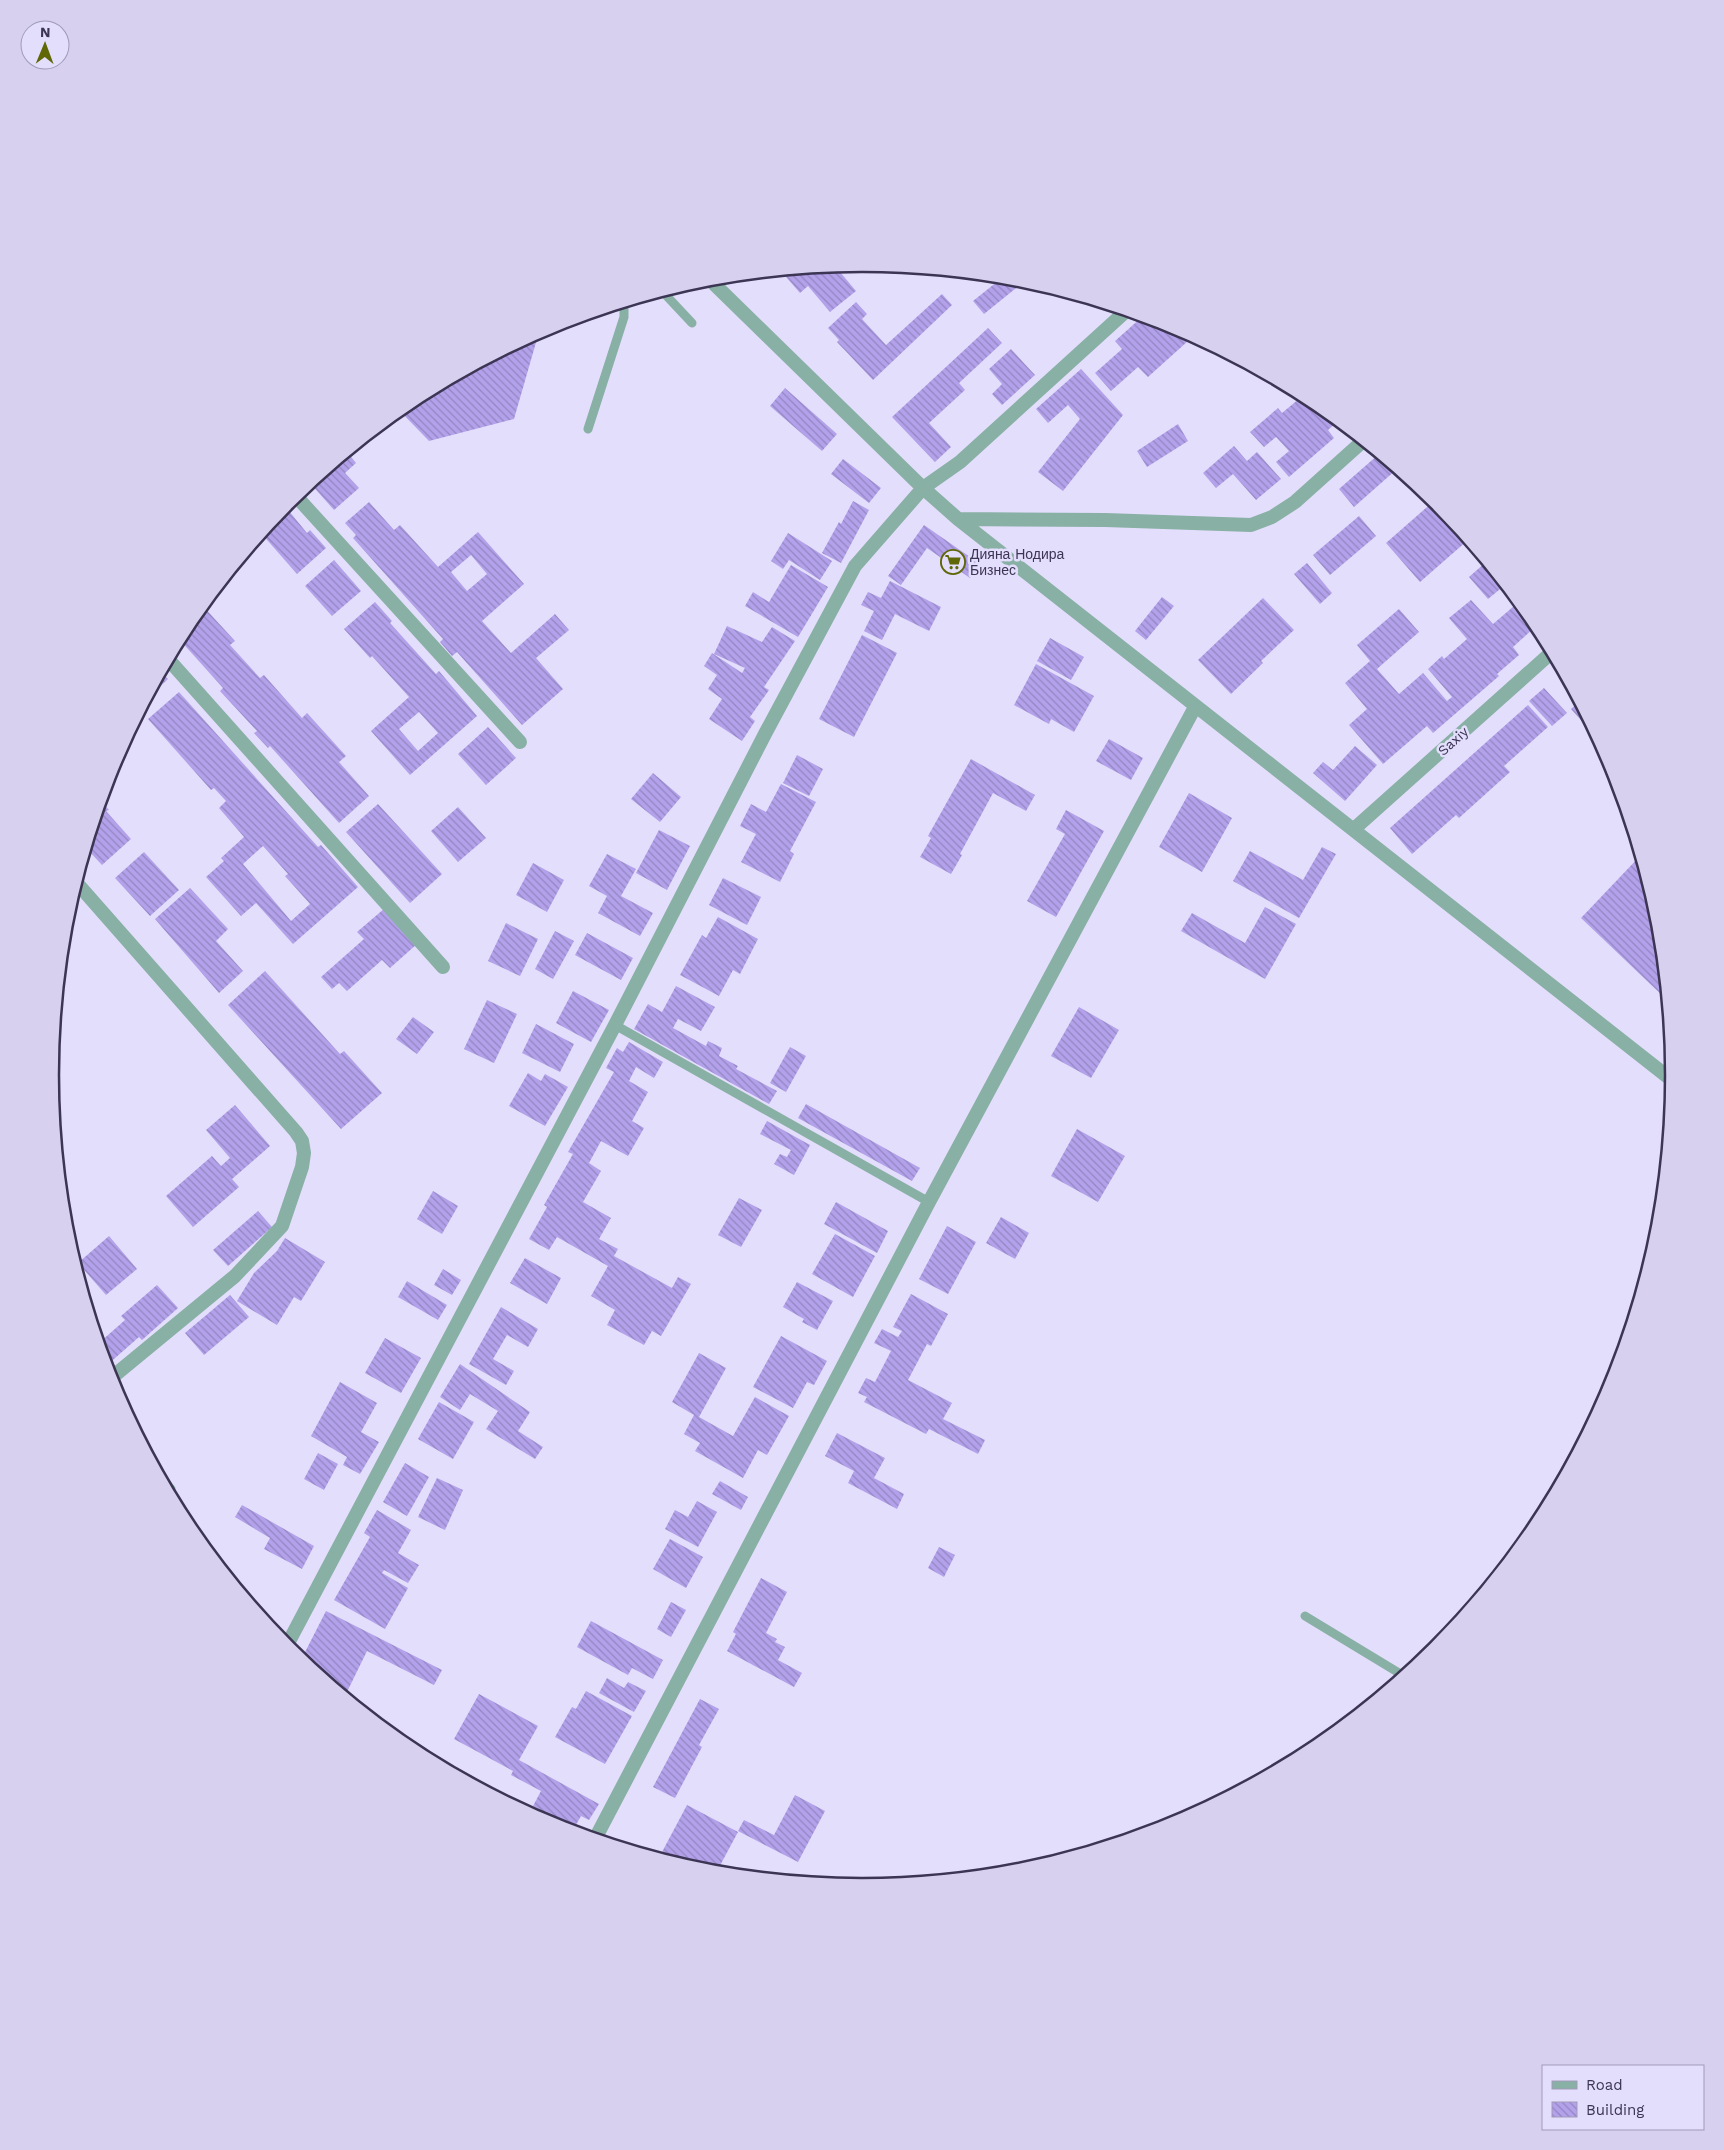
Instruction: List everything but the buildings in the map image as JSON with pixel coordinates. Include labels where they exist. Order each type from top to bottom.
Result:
[{"type":"street","points":[[716,285],[923,488],[958,519],[1195,707],[1665,1073]]},
{"type":"street","points":[[290,1639],[615,1025],[766,732],[856,566],[923,488],[960,462],[1122,315]]},
{"type":"street","points":[[958,519],[1104,520],[1223,526],[1251,525],[1272,517],[1295,502],[1359,445]]},
{"type":"street","points":[[300,501],[520,742]]},
{"type":"street","name":"Saxiy","points":[[1354,830],[1547,656]]},
{"type":"street","points":[[172,664],[443,967]]},
{"type":"street","points":[[597,1833],[930,1202],[1195,707]]},
{"type":"street","points":[[81,888],[296,1132],[302,1141],[304,1153],[302,1167],[282,1226],[235,1276],[117,1373]]},
{"type":"lane","points":[[667,296],[692,323]]},
{"type":"lane","points":[[588,429],[624,317],[624,308]]},
{"type":"lane","points":[[615,1025],[930,1202]]},
{"type":"lane","points":[[1304,1616],[1399,1673]]},
{"type":"place","name":"Дияна Нодира Бизнес","points":[[953,562]]}]
